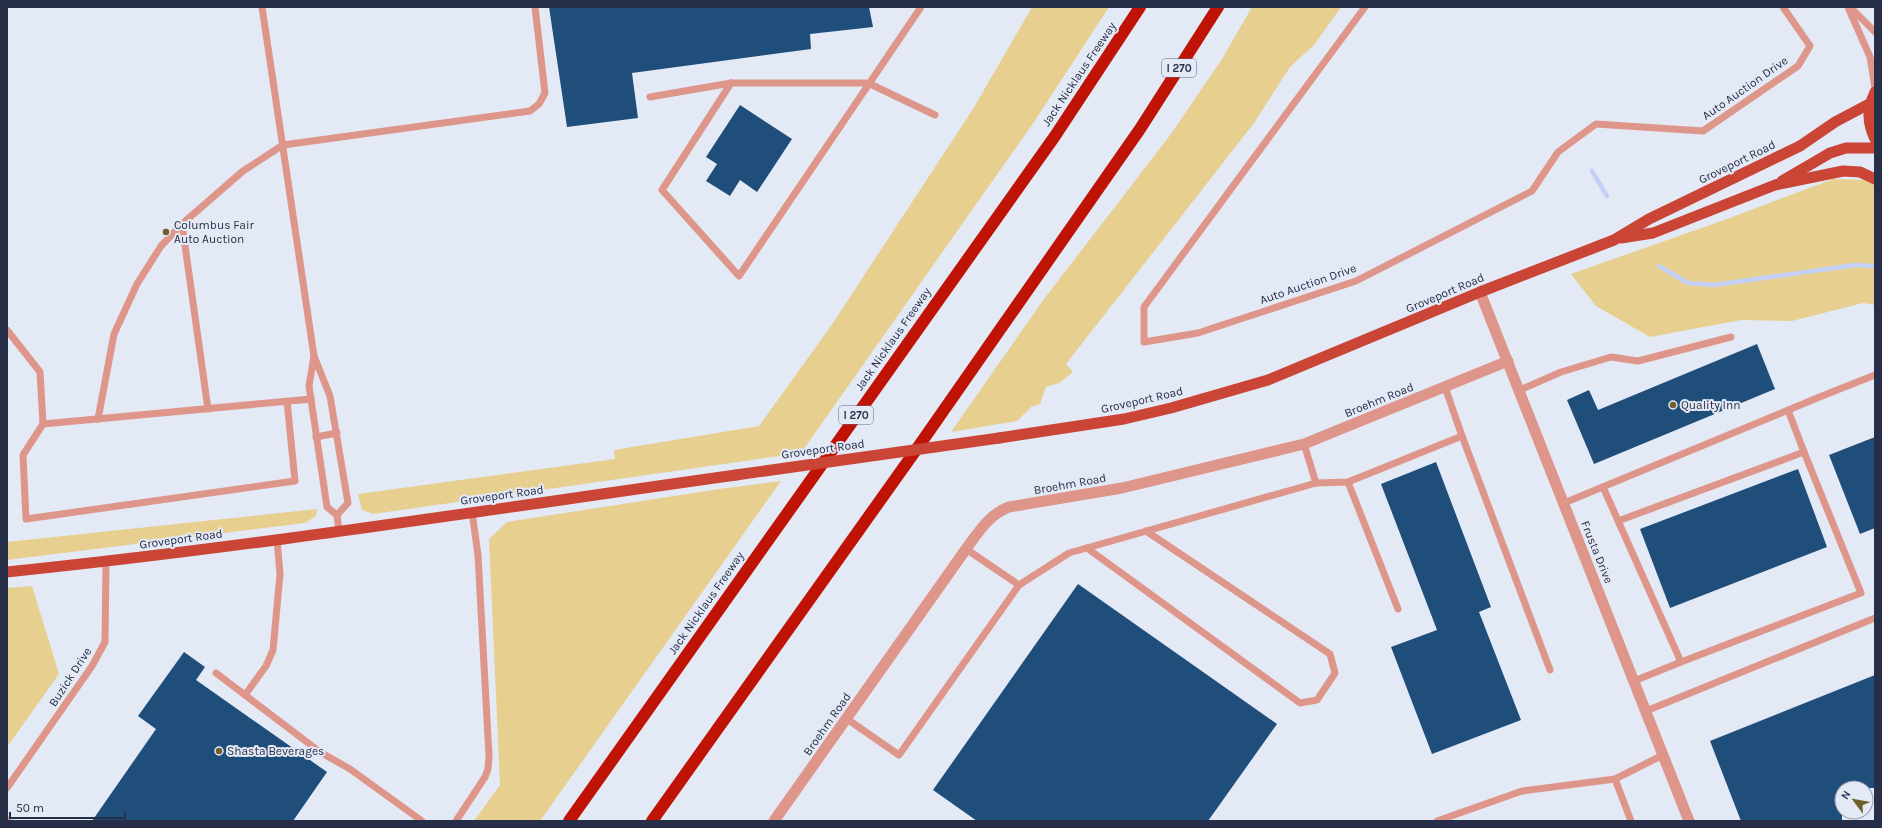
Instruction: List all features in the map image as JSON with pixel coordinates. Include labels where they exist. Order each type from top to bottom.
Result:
[{"type":"highway","points":[[1118,42],[1136,7]]},
{"type":"highway","name":"Jack Nicklaus Freeway","points":[[569,821],[1055,136],[1140,7]]},
{"type":"highway","name":"I 270","points":[[652,821],[921,444],[1127,149],[1218,7]]},
{"type":"main road","points":[[1875,92],[1870,104],[1868,116],[1870,128],[1875,139]]},
{"type":"main road","name":"Groveport Road","points":[[7,572],[106,562],[339,531],[1101,423],[1171,408],[1268,380],[1480,292],[1614,240],[1649,219],[1800,146],[1835,122],[1870,104]]},
{"type":"main road","name":"Groveport Road","points":[[1614,240],[1653,233],[1775,185],[1830,153],[1846,148],[1875,148]]},
{"type":"main road","name":"Groveport Road","points":[[1775,185],[1843,171],[1860,172],[1875,178]]},
{"type":"street","name":"Frusta Drive","points":[[1480,292],[1689,821]]},
{"type":"street","name":"Broehm Road","points":[[774,821],[966,549],[990,518],[998,511],[1008,507],[1122,488],[1304,444],[1508,361]]},
{"type":"lane","points":[[262,7],[314,356],[330,396],[348,503],[337,515]]},
{"type":"lane","points":[[98,419],[114,334],[137,284],[161,246],[182,224],[243,171],[283,145],[530,111],[539,104],[545,93],[535,7]]},
{"type":"lane","points":[[731,83],[662,190],[739,276],[921,7]]},
{"type":"lane","name":"Auto Auction Drive","points":[[1365,7],[1144,307],[1144,342],[1198,333],[1356,281],[1532,191],[1558,152],[1596,124],[1703,131],[1798,66],[1810,46],[1783,7]]},
{"type":"lane","points":[[1848,7],[1875,32]]},
{"type":"lane","points":[[1848,7],[1870,57],[1875,88]]},
{"type":"lane","points":[[650,97],[731,83],[868,84],[935,116]]},
{"type":"lane","points":[[182,224],[208,409]]},
{"type":"lane","points":[[7,330],[40,372],[43,424],[23,454],[26,519],[295,481],[287,401]]},
{"type":"lane","points":[[1520,390],[1562,372],[1611,357],[1638,361],[1731,337]]},
{"type":"lane","points":[[314,356],[309,386],[316,437],[327,507],[337,515],[339,531]]},
{"type":"lane","points":[[1564,503],[1875,375]]},
{"type":"lane","points":[[1445,387],[1550,670]]},
{"type":"lane","points":[[43,424],[311,399]]},
{"type":"lane","points":[[1634,681],[1860,593],[1788,410]]},
{"type":"lane","points":[[316,437],[337,433]]},
{"type":"lane","points":[[847,719],[899,755],[1018,585],[1069,553],[1316,482],[1348,482],[1462,436]]},
{"type":"lane","points":[[1304,444],[1316,482]]},
{"type":"lane","points":[[1618,521],[1804,452]]},
{"type":"lane","points":[[1348,482],[1398,609]]},
{"type":"lane","points":[[1603,487],[1681,662]]},
{"type":"lane","points":[[456,821],[485,777],[489,756],[478,555],[472,512]]},
{"type":"lane","points":[[1087,548],[1300,702],[1317,700],[1335,673],[1330,654],[1146,531]]},
{"type":"lane","points":[[245,695],[266,666],[273,650],[280,574],[278,539]]},
{"type":"lane","points":[[966,549],[1018,585]]},
{"type":"lane","name":"Buzick Drive","points":[[7,788],[92,666],[105,642],[106,562]]},
{"type":"lane","points":[[1646,711],[1875,618]]},
{"type":"lane","points":[[216,673],[320,752],[350,769],[422,821]]},
{"type":"lane","points":[[1437,821],[1522,791],[1615,779],[1663,755]]},
{"type":"lane","points":[[1615,779],[1631,821]]},
{"type":"shaded area","points":[[1032,7],[1109,7],[1034,122],[801,453],[373,514],[362,510],[358,494],[615,459],[614,450],[759,426],[831,326],[973,109]]},
{"type":"shaded area","points":[[1252,7],[1341,7],[1314,45],[1290,67],[1254,123],[1066,364],[1073,372],[1059,383],[1046,387],[1040,404],[1031,407],[1017,421],[951,432],[1044,299],[1171,134],[1222,59]]},
{"type":"shaded area","points":[[1833,179],[1867,180],[1875,185],[1875,305],[1863,303],[1792,321],[1741,320],[1650,337],[1596,306],[1571,274],[1727,219]]},
{"type":"shaded area","points":[[781,481],[540,821],[474,821],[500,785],[489,539],[507,522],[719,489]]},
{"type":"shaded area","points":[[317,509],[316,516],[305,523],[7,560],[7,542]]},
{"type":"shaded area","points":[[32,586],[59,674],[7,747],[7,588]]},
{"type":"building","points":[[549,7],[869,7],[873,27],[810,34],[811,49],[632,73],[638,118],[567,127]]},
{"type":"building","points":[[740,105],[792,139],[757,192],[740,180],[730,196],[706,181],[717,164],[706,157]]},
{"type":"building","name":"Quality Inn","points":[[1757,344],[1775,389],[1594,464],[1567,400],[1589,390],[1598,410]]},
{"type":"building","points":[[1875,437],[1875,528],[1860,534],[1829,455]]},
{"type":"building","points":[[1436,462],[1491,607],[1479,612],[1521,720],[1432,754],[1391,647],[1437,630],[1381,484]]},
{"type":"building","points":[[1798,469],[1827,547],[1670,608],[1640,529]]},
{"type":"building","points":[[1078,584],[1277,724],[1208,821],[977,821],[933,790]]},
{"type":"building","name":"Shasta Beverages","points":[[184,652],[205,667],[196,680],[327,772],[293,821],[92,821],[156,729],[138,716]]},
{"type":"building","points":[[1875,675],[1875,788],[1874,780],[1834,780],[1834,820],[1842,821],[1741,821],[1710,741]]},
{"type":"waterway","points":[[1592,171],[1607,196]]},
{"type":"waterway","points":[[1659,266],[1688,283],[1714,285],[1855,265],[1875,266]]},
{"type":"place","name":"Columbus Fair Auto Auction","points":[[166,232]]},
{"type":"place","name":"Quality Inn","points":[[1673,405]]},
{"type":"place","name":"Shasta Beverages","points":[[219,751]]}]
